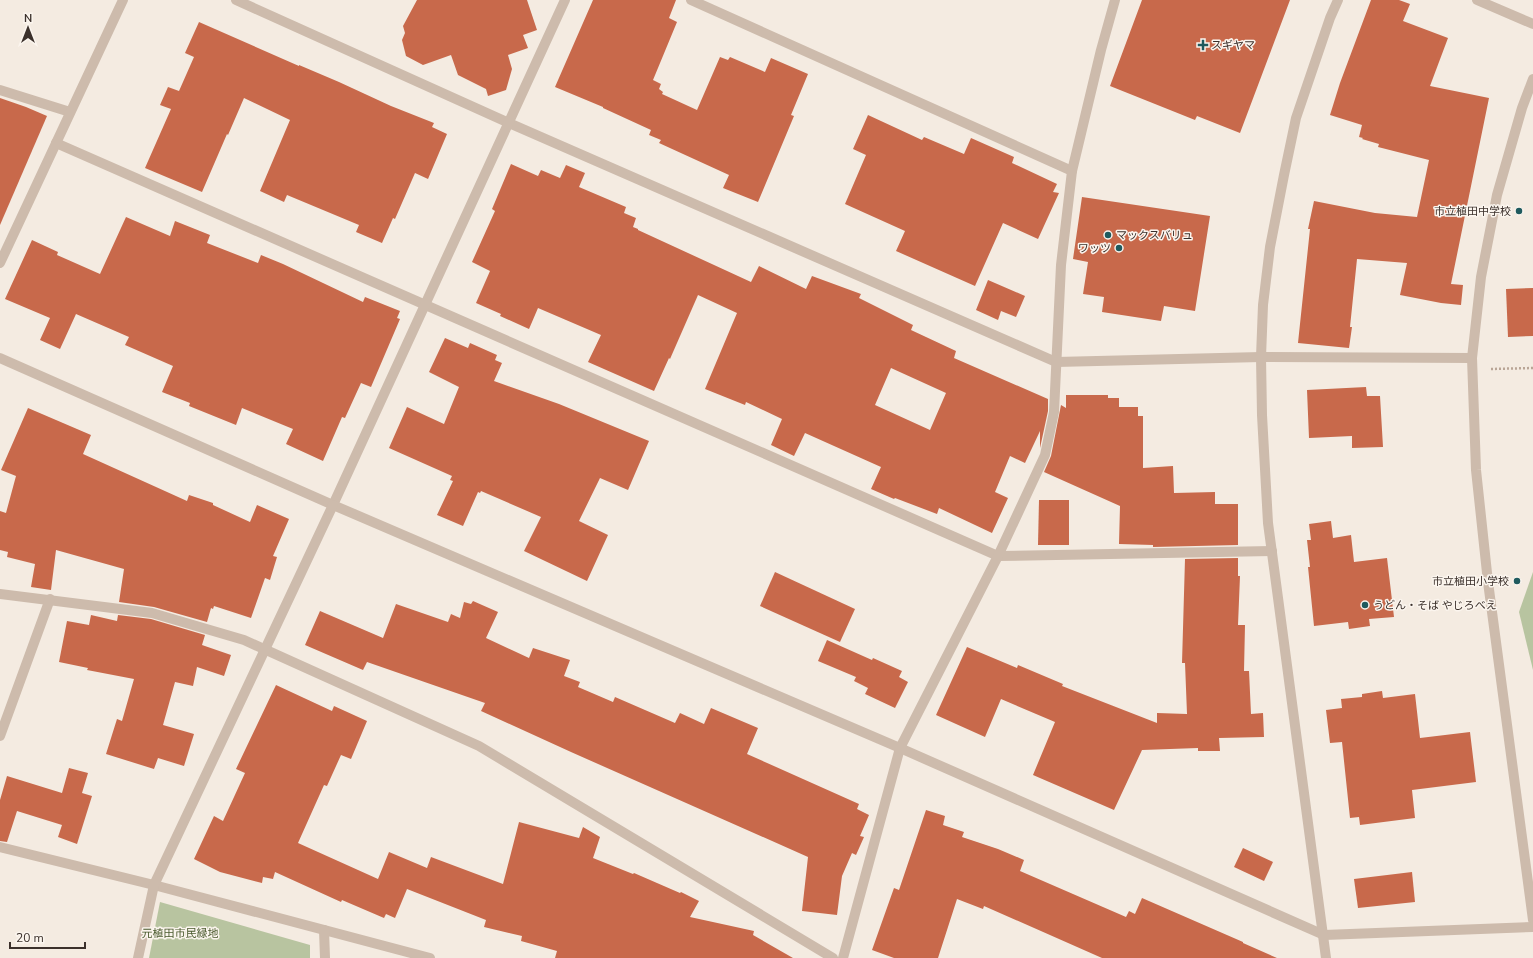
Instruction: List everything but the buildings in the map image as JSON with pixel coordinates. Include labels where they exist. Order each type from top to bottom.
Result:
[{"type":"street","points":[[0,263],[123,0]]},
{"type":"street","points":[[236,0],[509,123],[1056,362],[1261,357],[1472,358]]},
{"type":"street","points":[[138,958],[154,886],[264,649],[333,505],[565,0]]},
{"type":"street","points":[[691,0],[1072,170]]},
{"type":"street","points":[[843,958],[900,748],[998,556],[1045,455],[1054,412],[1061,265],[1072,170],[1101,50],[1115,0]]},
{"type":"street","points":[[1326,958],[1268,515],[1261,357],[1264,297],[1270,248],[1296,118],[1330,18],[1338,0]]},
{"type":"street","points":[[1477,0],[1533,24]]},
{"type":"street","points":[[1533,79],[1522,108],[1497,195],[1481,277],[1472,358],[1476,470],[1488,582],[1533,920]]},
{"type":"street","points":[[0,90],[70,112]]},
{"type":"street","points":[[56,143],[998,556],[1272,551]]},
{"type":"street","points":[[0,358],[333,505],[900,748],[1324,935],[1533,927]]},
{"type":"street","points":[[0,594],[50,599],[152,613],[244,640],[479,746],[833,958]]},
{"type":"street","points":[[0,736],[50,599]]},
{"type":"street","points":[[0,847],[430,958]]},
{"type":"street","points":[[324,930],[325,958]]},
{"type":"path","points":[[1472,370],[1533,368]]},
{"type":"green space","points":[[1533,572],[1533,670],[1519,612]]},
{"type":"green space","name":"元植田市民緑地","points":[[160,902],[310,945],[310,958],[149,958]]},
{"type":"place","name":"スギヤマ","points":[[1203,45]]},
{"type":"place","name":"市立植田中学校","points":[[1519,211]]},
{"type":"place","name":"マックスバリュ","points":[[1108,235]]},
{"type":"place","name":"ワッツ","points":[[1119,248]]},
{"type":"place","name":"市立植田小学校","points":[[1517,581]]},
{"type":"place","name":"うどん・そば やじろべえ","points":[[1365,605]]}]
